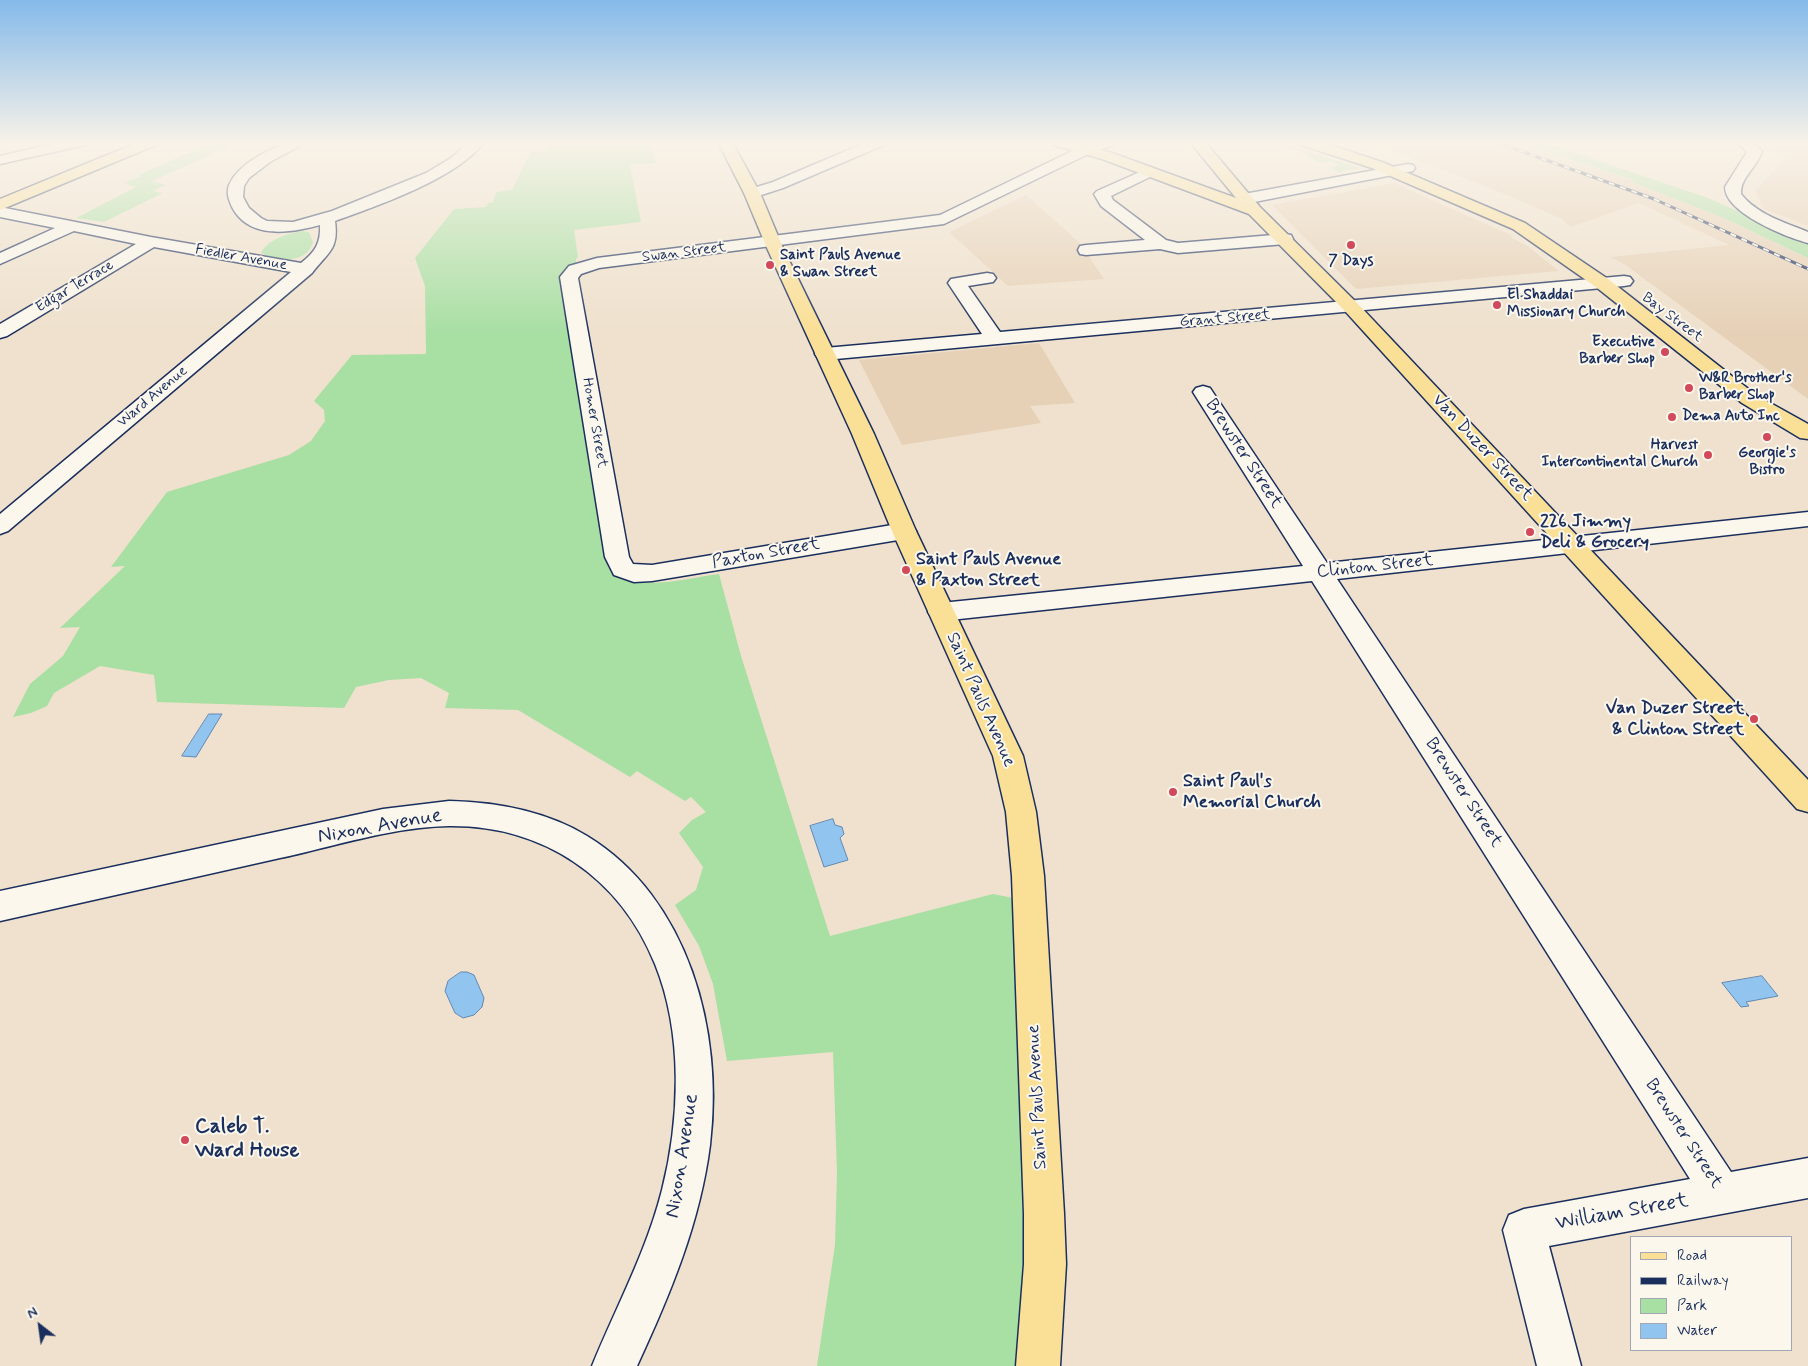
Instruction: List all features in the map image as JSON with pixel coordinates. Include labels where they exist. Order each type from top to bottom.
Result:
[{"type":"main road","name":"Saint Pauls Avenue","points":[[757,206],[863,434],[904,531],[1008,756],[1015,782],[1024,831],[1028,876],[1044,1214],[1045,1264],[1038,1366]]},
{"type":"main road","name":"Van Duzer Street","points":[[1251,206],[1351,307],[1807,798]]},
{"type":"main road","name":"Bay Street","points":[[1474,206],[1512,222],[1538,238],[1602,283],[1749,399],[1808,433]]},
{"type":"main road","name":"Bay Street","points":[[1498,206],[1527,218],[1556,234],[1624,281],[1776,397],[1808,428]]},
{"type":"street","points":[[240,206],[258,223],[270,227],[327,219],[359,206]]},
{"type":"street","name":"Swan Street","points":[[572,272],[597,263],[944,218],[970,206]]},
{"type":"street","points":[[1111,206],[1160,244]]},
{"type":"street","points":[[1742,206],[1808,238]]},
{"type":"street","name":"Fiedler Avenue","points":[[0,212],[70,227],[306,269]]},
{"type":"street","name":"Ward Avenue","points":[[0,526],[306,269],[328,244],[330,236],[327,219]]},
{"type":"street","points":[[0,259],[70,227]]},
{"type":"street","points":[[234,257],[270,227]]},
{"type":"street","points":[[1086,250],[1160,244],[1178,248],[1285,239]]},
{"type":"street","name":"Edgar Terrace","points":[[0,332],[151,242]]},
{"type":"street","name":"Homer Street","points":[[572,272],[569,280],[616,548],[620,565],[627,572]]},
{"type":"street","points":[[987,278],[957,283],[995,338]]},
{"type":"street","name":"Grant Street","points":[[825,354],[1624,281]]},
{"type":"street","name":"Brewster Street","points":[[1203,392],[1723,1195]]},
{"type":"street","name":"Clinton Street","points":[[941,612],[1320,573],[1808,519]]},
{"type":"street","name":"Paxton Street","points":[[627,572],[652,573],[904,531]]},
{"type":"street","name":"Nixon Avenue","points":[[0,906],[359,828],[434,815],[471,814],[515,821],[560,836],[592,855],[631,893],[651,920],[669,953],[688,1012],[693,1066],[690,1137],[672,1228],[647,1295],[614,1366]]},
{"type":"street","name":"William Street","points":[[1559,1366],[1524,1230],[1808,1178]]},
{"type":"shaded area","points":[[1004,206],[1038,206],[1081,244],[1104,279],[1008,286],[949,232]]},
{"type":"shaded area","points":[[1273,206],[1445,206],[1513,236],[1510,237],[1526,245],[1559,271],[1356,289]]},
{"type":"shaded area","points":[[1531,206],[1631,206],[1571,227],[1560,218]]},
{"type":"shaded area","points":[[1645,206],[1693,206],[1724,218],[1808,258],[1808,399],[1624,264],[1610,257],[1729,245]]},
{"type":"shaded area","points":[[1762,206],[1808,206],[1808,226],[1764,209]]},
{"type":"shaded area","points":[[1039,343],[1075,403],[1030,406],[1041,423],[902,445],[859,360]]},
{"type":"green space","points":[[100,206],[137,206],[104,222],[76,218]]},
{"type":"green space","points":[[638,206],[641,222],[574,230],[578,257],[576,264],[561,277],[560,284],[608,567],[619,576],[645,583],[676,581],[719,574],[741,656],[830,936],[993,894],[1013,898],[1028,1266],[1020,1366],[817,1366],[835,1245],[837,1173],[833,1052],[727,1061],[713,984],[699,946],[675,905],[696,890],[703,867],[679,833],[692,820],[706,812],[691,797],[685,801],[637,771],[630,777],[518,710],[445,708],[449,693],[421,678],[389,680],[356,687],[344,708],[157,702],[154,675],[100,666],[54,693],[47,706],[31,713],[13,717],[30,684],[63,656],[80,627],[60,628],[125,566],[111,567],[167,492],[289,455],[311,441],[325,421],[324,410],[314,401],[352,355],[426,354],[425,286],[415,258],[454,209]]},
{"type":"green space","points":[[1693,206],[1726,206],[1808,242],[1808,258],[1724,218]]},
{"type":"green space","points":[[302,231],[309,232],[313,242],[310,249],[298,258],[275,258],[261,253],[273,241]]},
{"type":"water","points":[[209,714],[222,714],[196,757],[182,756]]},
{"type":"water","points":[[833,819],[835,825],[842,827],[844,834],[840,838],[848,860],[824,867],[810,826]]},
{"type":"water","points":[[461,972],[474,975],[484,998],[482,1007],[474,1015],[463,1018],[455,1013],[445,991],[448,981]]},
{"type":"water","points":[[1762,976],[1778,996],[1746,1002],[1749,1006],[1741,1007],[1722,983]]},
{"type":"railway","points":[[1669,206],[1808,269]]},
{"type":"place","name":"7 Days","points":[[1351,245]]},
{"type":"place","name":"Saint Pauls Avenue & Swan Street","points":[[770,265]]},
{"type":"place","name":"El Shaddai Missionary Church","points":[[1497,305]]},
{"type":"place","name":"Executive Barber Shop","points":[[1665,352]]},
{"type":"place","name":"W&R Brother's Barber Shop","points":[[1689,388]]},
{"type":"place","name":"Dema Auto Inc","points":[[1672,417]]},
{"type":"place","name":"Georgie's Bistro","points":[[1767,437]]},
{"type":"place","name":"Harvest Intercontinental Church","points":[[1708,455]]},
{"type":"place","name":"226 Jimmy Deli & Grocery","points":[[1530,532]]},
{"type":"place","name":"Saint Pauls Avenue & Paxton Street","points":[[906,570]]},
{"type":"place","name":"Van Duzer Street & Clinton Street","points":[[1754,719]]},
{"type":"place","name":"Saint Paul's Memorial Church","points":[[1173,792]]},
{"type":"place","name":"Caleb T. Ward House","points":[[185,1140]]}]
